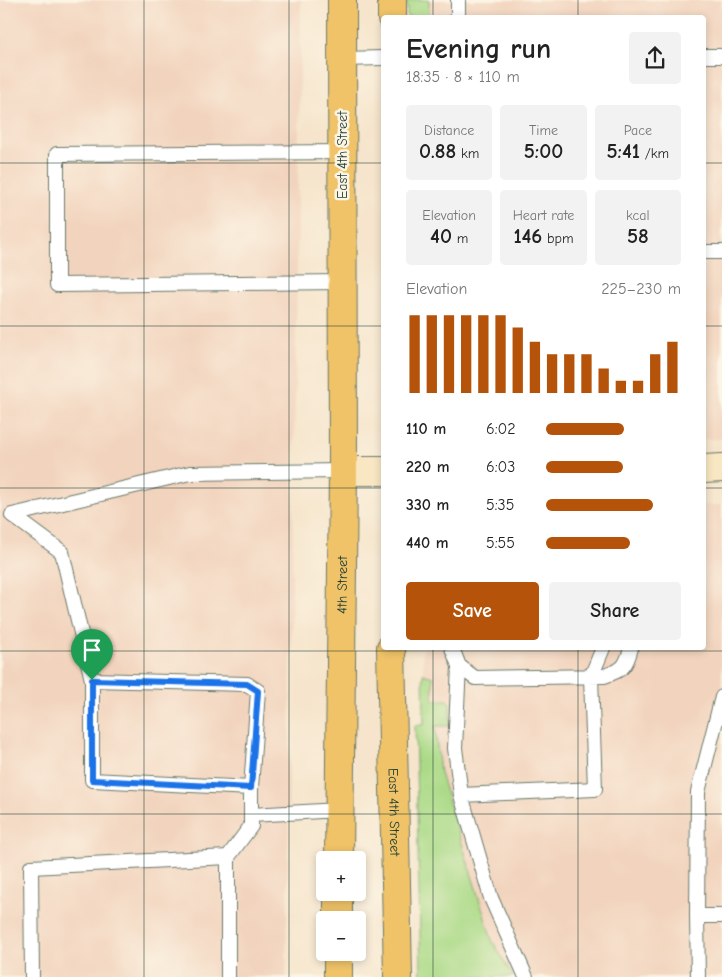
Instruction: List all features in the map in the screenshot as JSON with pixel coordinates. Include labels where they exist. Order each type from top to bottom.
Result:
[{"type":"main road","name":"East 4th Street","points":[[342,0],[342,311]]},
{"type":"main road","points":[[392,0],[392,15]]},
{"type":"main road","name":"4th Street","points":[[339,851],[342,311]]},
{"type":"main road","points":[[706,468],[722,468]]},
{"type":"main road","points":[[342,471],[381,471]]},
{"type":"main road","name":"East 4th Street","points":[[393,650],[398,977]]},
{"type":"main road","points":[[338,961],[338,977]]},
{"type":"lane","points":[[458,0],[458,15]]},
{"type":"lane","points":[[706,56],[722,56]]},
{"type":"lane","points":[[342,59],[381,58]]},
{"type":"lane","points":[[342,152],[57,154],[57,285],[342,282]]},
{"type":"lane","points":[[706,252],[722,252]]},
{"type":"lane","points":[[251,788],[92,780],[92,680],[62,552],[12,515],[190,473],[342,471]]},
{"type":"lane","points":[[453,650],[459,666],[456,748],[461,795],[491,898],[526,977]]},
{"type":"lane","points":[[461,795],[596,789],[591,677],[602,650]]},
{"type":"lane","points":[[459,666],[476,678],[604,676],[616,672],[627,664],[630,650]]},
{"type":"lane","points":[[92,680],[247,684],[258,691],[251,788],[251,826],[228,857],[228,977]]},
{"type":"lane","points":[[698,977],[696,916],[698,792],[718,726],[722,697]]},
{"type":"lane","points":[[251,815],[339,810]]},
{"type":"lane","points":[[32,977],[31,867],[228,857]]},
{"type":"lane","points":[[696,916],[722,916]]},
{"type":"shaded area","points":[[0,0],[301,0],[286,977],[0,977]]},
{"type":"shaded area","points":[[407,0],[722,0],[722,439],[706,439],[706,15],[407,15]]},
{"type":"shaded area","points":[[706,505],[722,505],[722,977],[513,977],[492,940],[440,773],[436,731],[424,726],[423,650],[706,650]]},
{"type":"green space","points":[[407,0],[429,0],[429,15],[407,15]]},
{"type":"green space","points":[[423,674],[433,677],[433,700],[447,700],[450,703],[450,726],[435,726],[440,773],[492,940],[513,977],[421,977],[415,725],[424,725]]},
{"type":"route","points":[[92,680],[247,684],[258,691],[251,788],[92,780],[92,680]]}]
